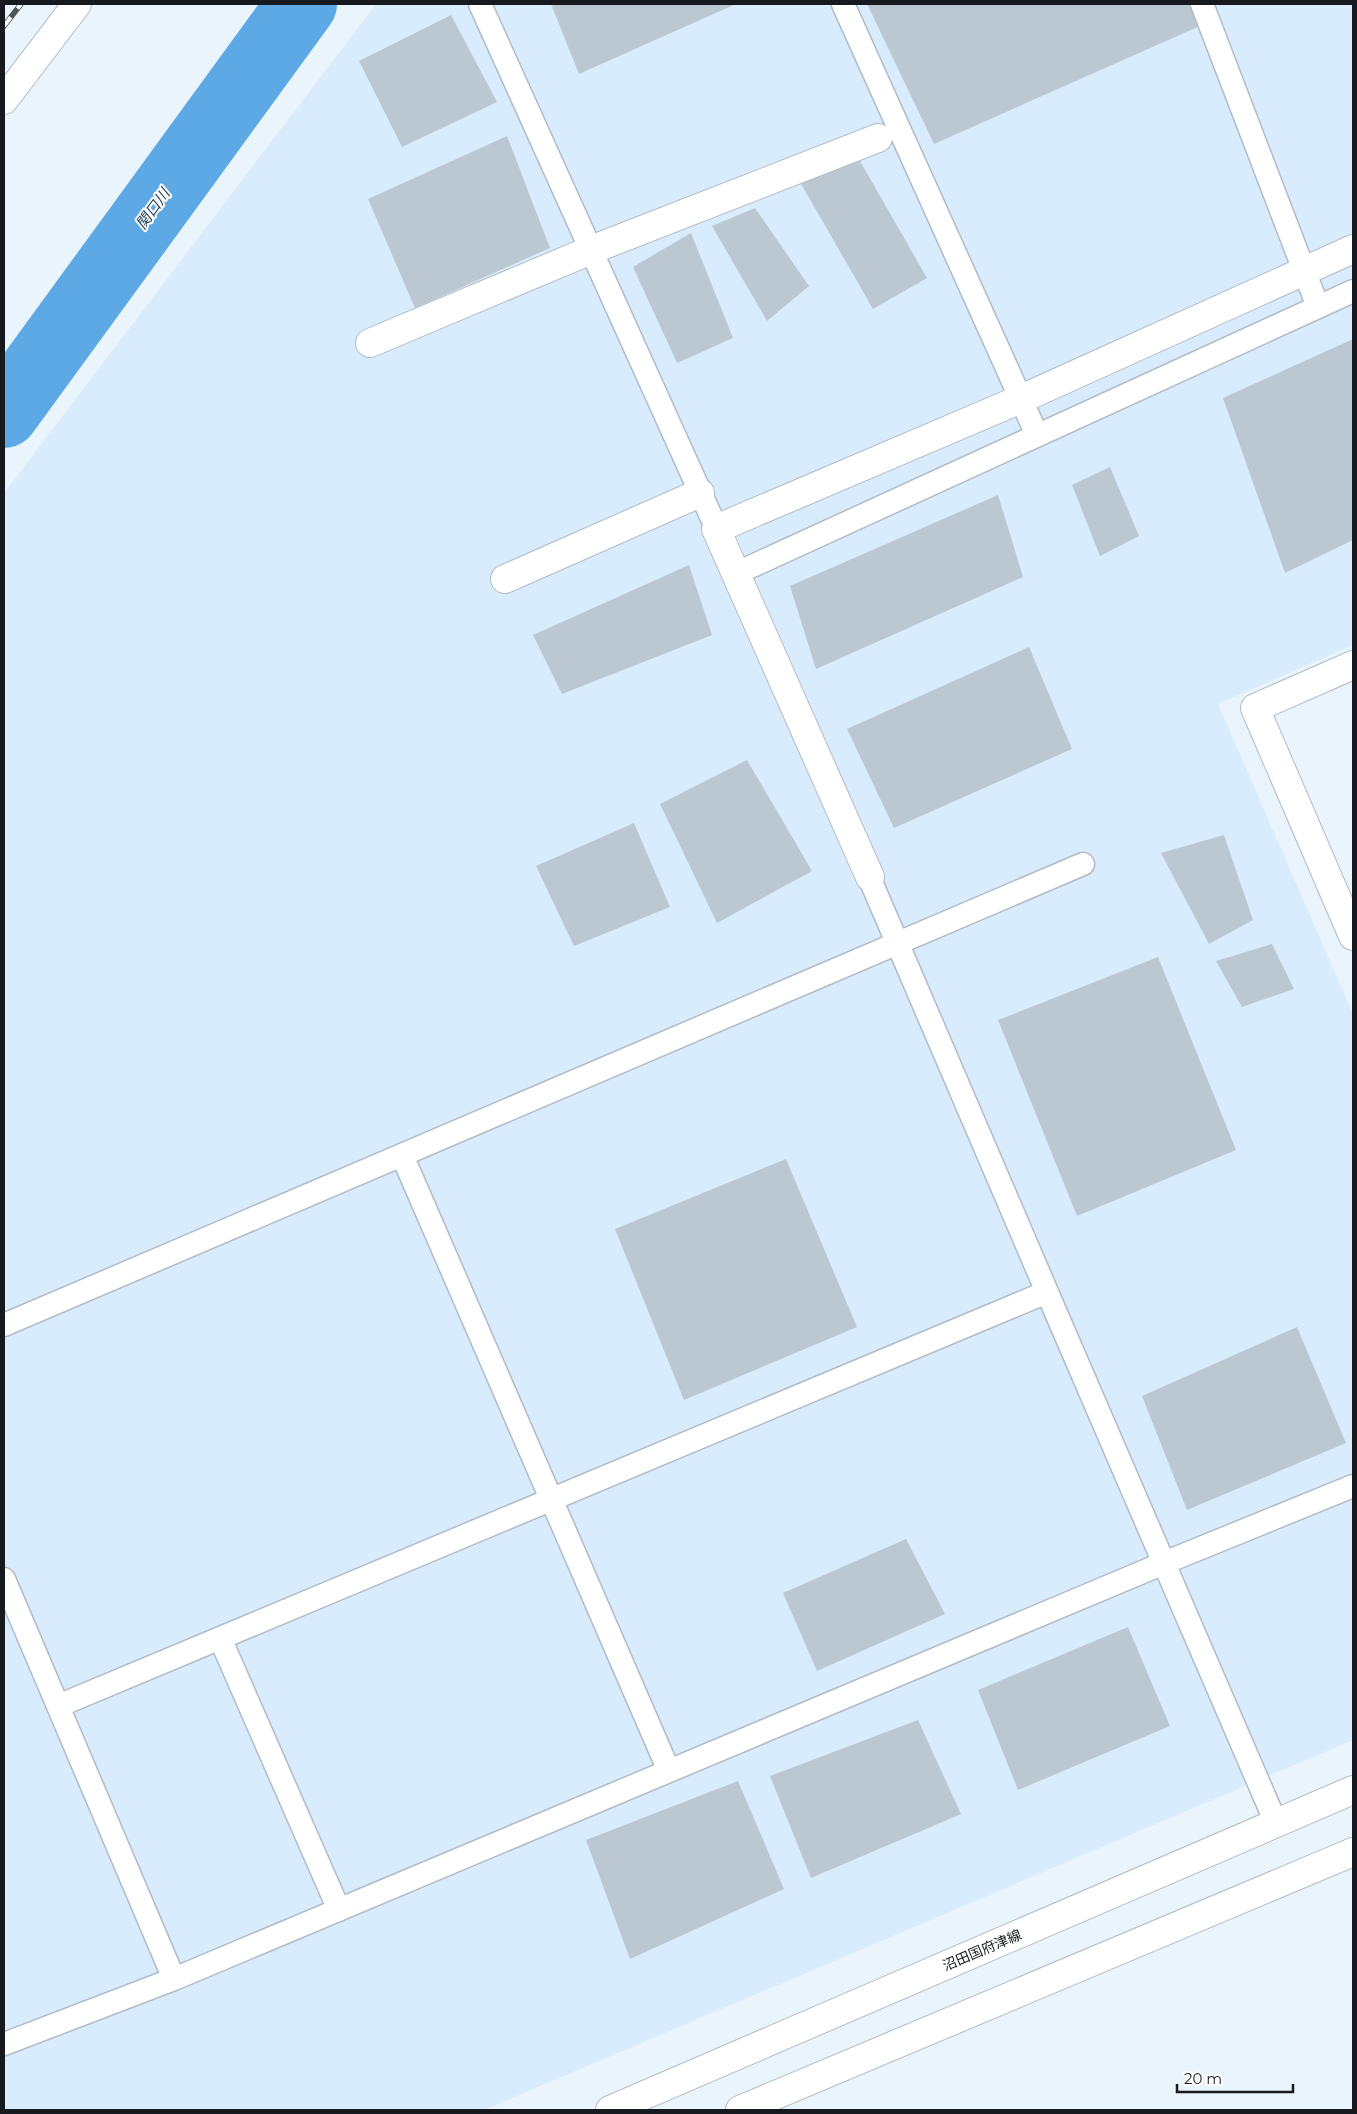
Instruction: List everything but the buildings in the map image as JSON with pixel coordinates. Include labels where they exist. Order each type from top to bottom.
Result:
[{"type":"street","points":[[4,100],[77,4]]},
{"type":"street","points":[[370,343],[591,250],[878,138]]},
{"type":"street","points":[[862,859],[716,528],[1021,399],[1353,249]]},
{"type":"street","points":[[504,579],[700,493]]},
{"type":"street","points":[[1353,665],[1255,708],[1353,936]]},
{"type":"street","name":"沼田国府津線","points":[[610,2110],[1353,1790]]},
{"type":"street","points":[[753,2108],[1353,1852]]},
{"type":"lane","points":[[480,4],[737,573],[899,942],[1047,1292],[1276,1823]]},
{"type":"lane","points":[[843,4],[1038,435]]},
{"type":"lane","points":[[1202,4],[1318,306]]},
{"type":"lane","points":[[737,573],[1353,291]]},
{"type":"lane","points":[[4,1325],[1083,864]]},
{"type":"lane","points":[[402,1154],[669,1771]]},
{"type":"lane","points":[[58,1706],[1047,1292]]},
{"type":"lane","points":[[4,2044],[174,1979],[1164,1563],[1353,1486]]},
{"type":"lane","points":[[4,1579],[174,1979]]},
{"type":"lane","points":[[220,1638],[339,1910]]},
{"type":"shaded area","points":[[376,4],[1353,4],[1353,645],[1218,704],[1353,1014],[1353,1740],[484,2110],[4,2110],[4,493]]},
{"type":"waterway","name":"関口川","points":[[4,413],[302,4]]},
{"type":"railway","points":[[4,26],[21,4]]}]
